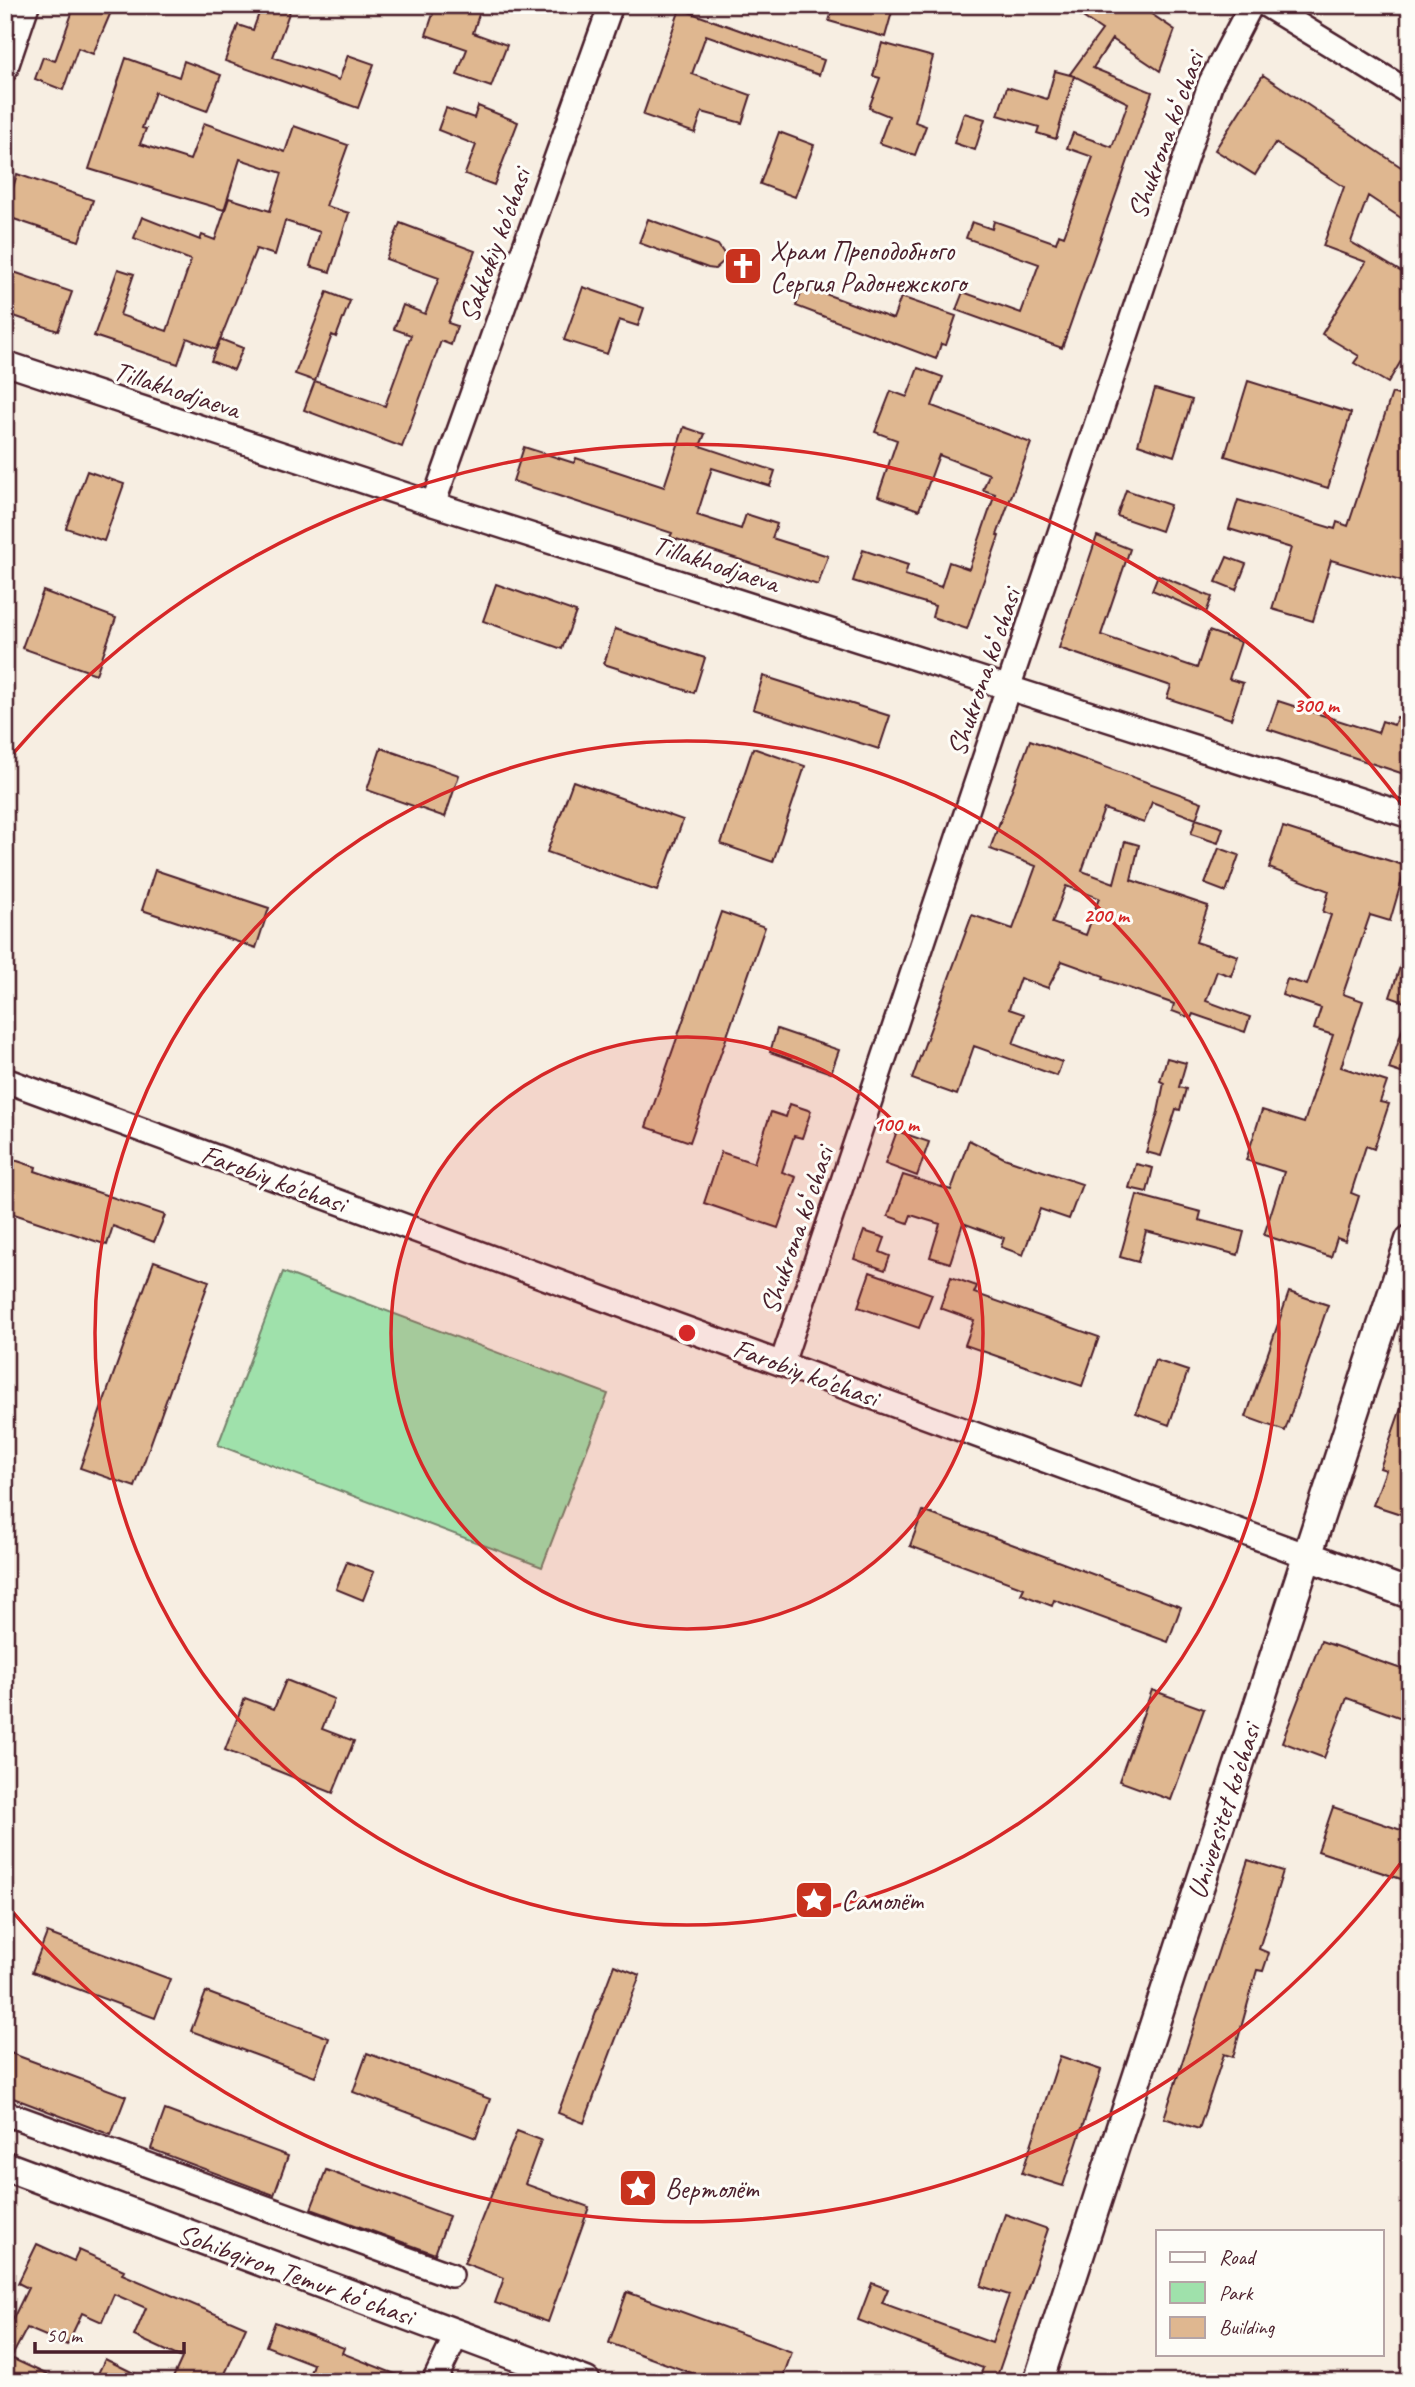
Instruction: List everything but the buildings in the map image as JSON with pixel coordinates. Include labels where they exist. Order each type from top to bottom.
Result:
[{"type":"main road","name":"Universitet ko'chasi","points":[[1038,2382],[1305,1555],[1410,1240]]},
{"type":"main road","name":"Farobiy ko'chasi","points":[[1305,1555],[1410,1594]]},
{"type":"main road","name":"Sohibqiron Temur koʻchasi","points":[[5,2165],[586,2382]]},
{"type":"street","points":[[5,70],[27,5]]},
{"type":"street","name":"Sakkokiy ko'chasi","points":[[433,504],[611,5]]},
{"type":"street","name":"Shukrona koʻchasi","points":[[782,1363],[1211,82],[1251,5]]},
{"type":"street","points":[[1266,5],[1410,93]]},
{"type":"street","name":"Tillakhodjaeva","points":[[5,363],[433,504],[1410,816]]},
{"type":"street","name":"Farobiy ko'chasi","points":[[5,1080],[1305,1555]]},
{"type":"street","points":[[5,2113],[451,2276]]},
{"type":"street","points":[[434,2382],[457,2334]]},
{"type":"green space","points":[[283,1272],[608,1394],[542,1567],[218,1445]]},
{"type":"place","name":"Храм Преподобного Сергия Радонежского","points":[[743,266]]},
{"type":"place","name":"Самолёт","points":[[814,1900]]},
{"type":"place","name":"Вертолёт","points":[[638,2188]]}]
